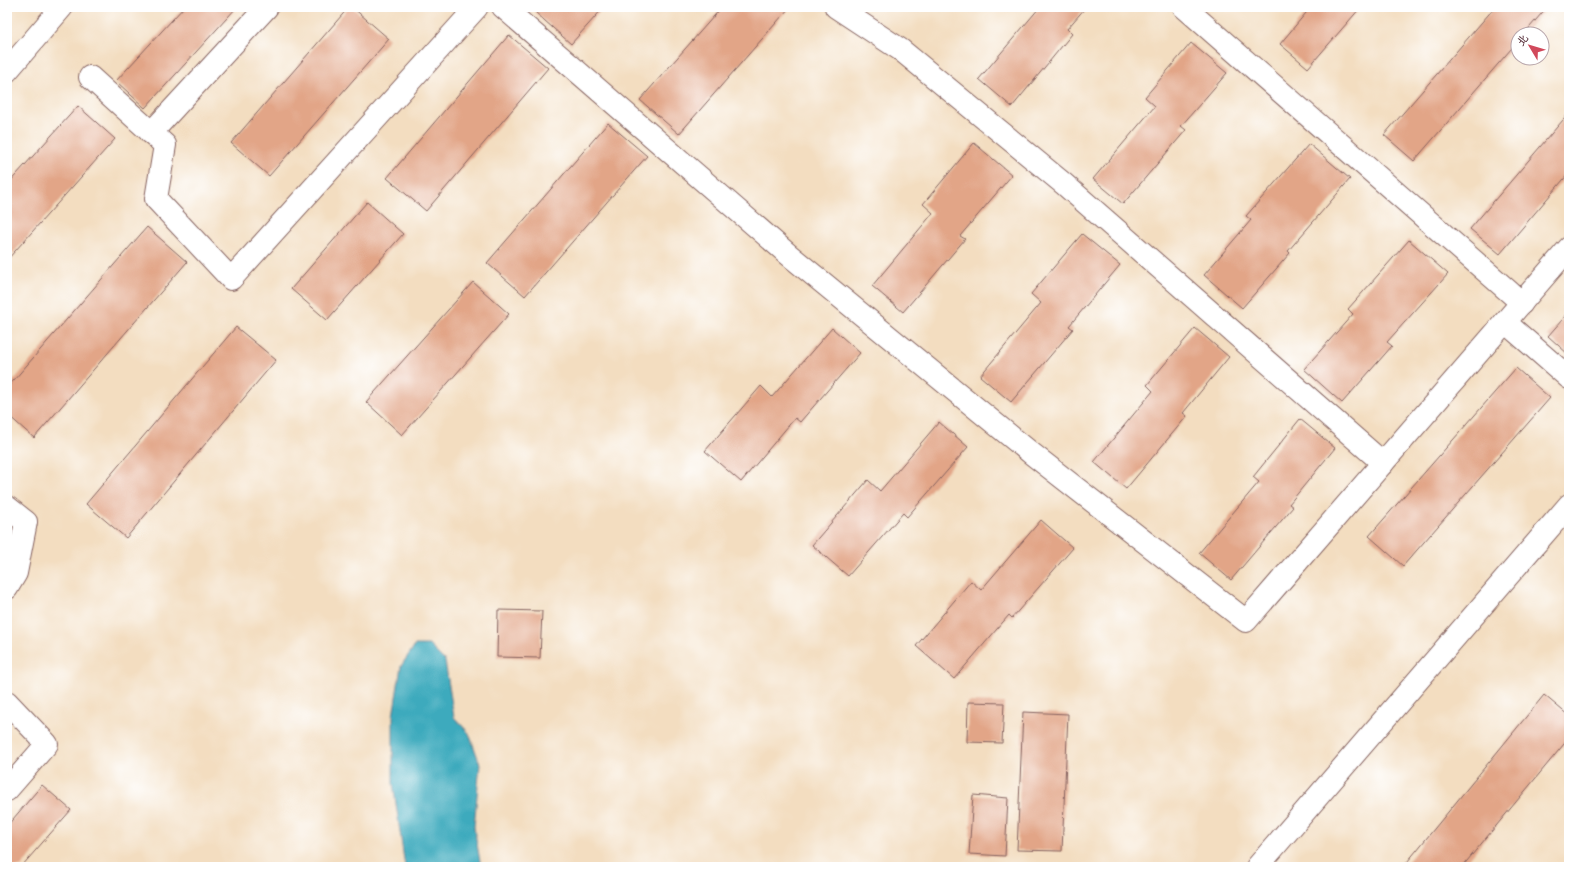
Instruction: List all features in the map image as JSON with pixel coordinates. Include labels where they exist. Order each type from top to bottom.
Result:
[{"type":"street","points":[[7,71],[62,7]]},
{"type":"street","points":[[151,133],[267,7]]},
{"type":"street","points":[[90,76],[165,145],[156,199],[230,279],[477,7]]},
{"type":"street","points":[[503,7],[789,255],[1031,453],[1246,621],[1569,248]]},
{"type":"street","points":[[836,7],[901,50],[1064,184],[1383,463]]},
{"type":"street","points":[[1184,7],[1522,303]]},
{"type":"street","points":[[1505,322],[1569,378]]},
{"type":"street","points":[[1257,867],[1569,505]]},
{"type":"street","points":[[7,507],[26,522],[16,573],[7,588]]},
{"type":"street","points":[[7,702],[47,744],[7,790]]},
{"type":"water","points":[[415,645],[429,645],[445,661],[454,717],[469,733],[480,764],[474,827],[481,867],[405,867],[393,783],[393,716],[401,666]]},
{"type":"building","points":[[184,7],[237,7],[145,108],[116,81]]},
{"type":"building","points":[[349,7],[352,7],[389,39],[269,176],[231,143]]},
{"type":"building","points":[[539,7],[604,7],[571,44],[535,12]]},
{"type":"building","points":[[722,7],[790,7],[679,134],[640,100]]},
{"type":"building","points":[[1040,7],[1086,7],[1067,29],[1072,34],[1012,107],[979,79]]},
{"type":"building","points":[[1311,7],[1361,7],[1308,68],[1280,44]]},
{"type":"building","points":[[1495,7],[1547,7],[1531,26],[1510,26],[1510,50],[1414,161],[1384,135]]},
{"type":"building","points":[[509,35],[548,68],[426,211],[387,178]]},
{"type":"building","points":[[1191,43],[1227,73],[1181,126],[1186,130],[1123,204],[1093,179],[1155,106],[1145,97]]},
{"type":"building","points":[[78,106],[115,139],[7,260],[7,185]]},
{"type":"building","points":[[1569,113],[1569,173],[1500,254],[1470,229]]},
{"type":"building","points":[[608,123],[647,156],[525,296],[487,263]]},
{"type":"building","points":[[974,143],[1012,175],[960,236],[965,239],[903,312],[872,286],[933,213],[923,204]]},
{"type":"building","points":[[1309,144],[1350,179],[1288,251],[1290,253],[1242,308],[1204,275],[1251,220],[1246,216]]},
{"type":"building","points":[[367,202],[403,234],[327,320],[291,289]]},
{"type":"building","points":[[147,227],[187,262],[34,438],[7,414],[7,388]]},
{"type":"building","points":[[1082,234],[1120,265],[1069,326],[1073,329],[1011,402],[980,376],[1041,303],[1031,294]]},
{"type":"building","points":[[1409,240],[1448,274],[1387,342],[1392,346],[1342,403],[1304,369],[1353,314],[1348,309]]},
{"type":"building","points":[[473,282],[509,314],[402,435],[366,402]]},
{"type":"building","points":[[1569,312],[1569,355],[1548,336]]},
{"type":"building","points":[[236,327],[276,360],[126,538],[86,504]]},
{"type":"building","points":[[832,328],[860,353],[800,422],[795,418],[741,482],[705,451],[761,386],[772,397]]},
{"type":"building","points":[[1195,328],[1229,357],[1183,413],[1187,416],[1126,489],[1094,462],[1153,391],[1147,385]]},
{"type":"building","points":[[1516,368],[1550,398],[1403,566],[1369,536]]},
{"type":"building","points":[[1300,419],[1335,448],[1289,504],[1293,507],[1231,580],[1199,553],[1259,482],[1253,477]]},
{"type":"building","points":[[939,422],[968,447],[907,517],[903,513],[848,576],[812,545],[868,480],[880,491]]},
{"type":"building","points":[[1041,520],[1073,548],[1012,618],[1009,615],[954,679],[916,646],[971,581],[981,590]]},
{"type":"building","points":[[498,610],[542,611],[540,658],[497,657]]},
{"type":"building","points":[[1544,695],[1569,716],[1569,738],[1462,867],[1403,867]]},
{"type":"building","points":[[968,702],[1004,703],[1002,743],[967,742]]},
{"type":"building","points":[[1023,712],[1068,714],[1062,851],[1017,850]]},
{"type":"building","points":[[42,785],[71,810],[21,867],[7,867],[7,826]]},
{"type":"building","points":[[973,795],[1008,798],[1005,856],[969,854]]}]
